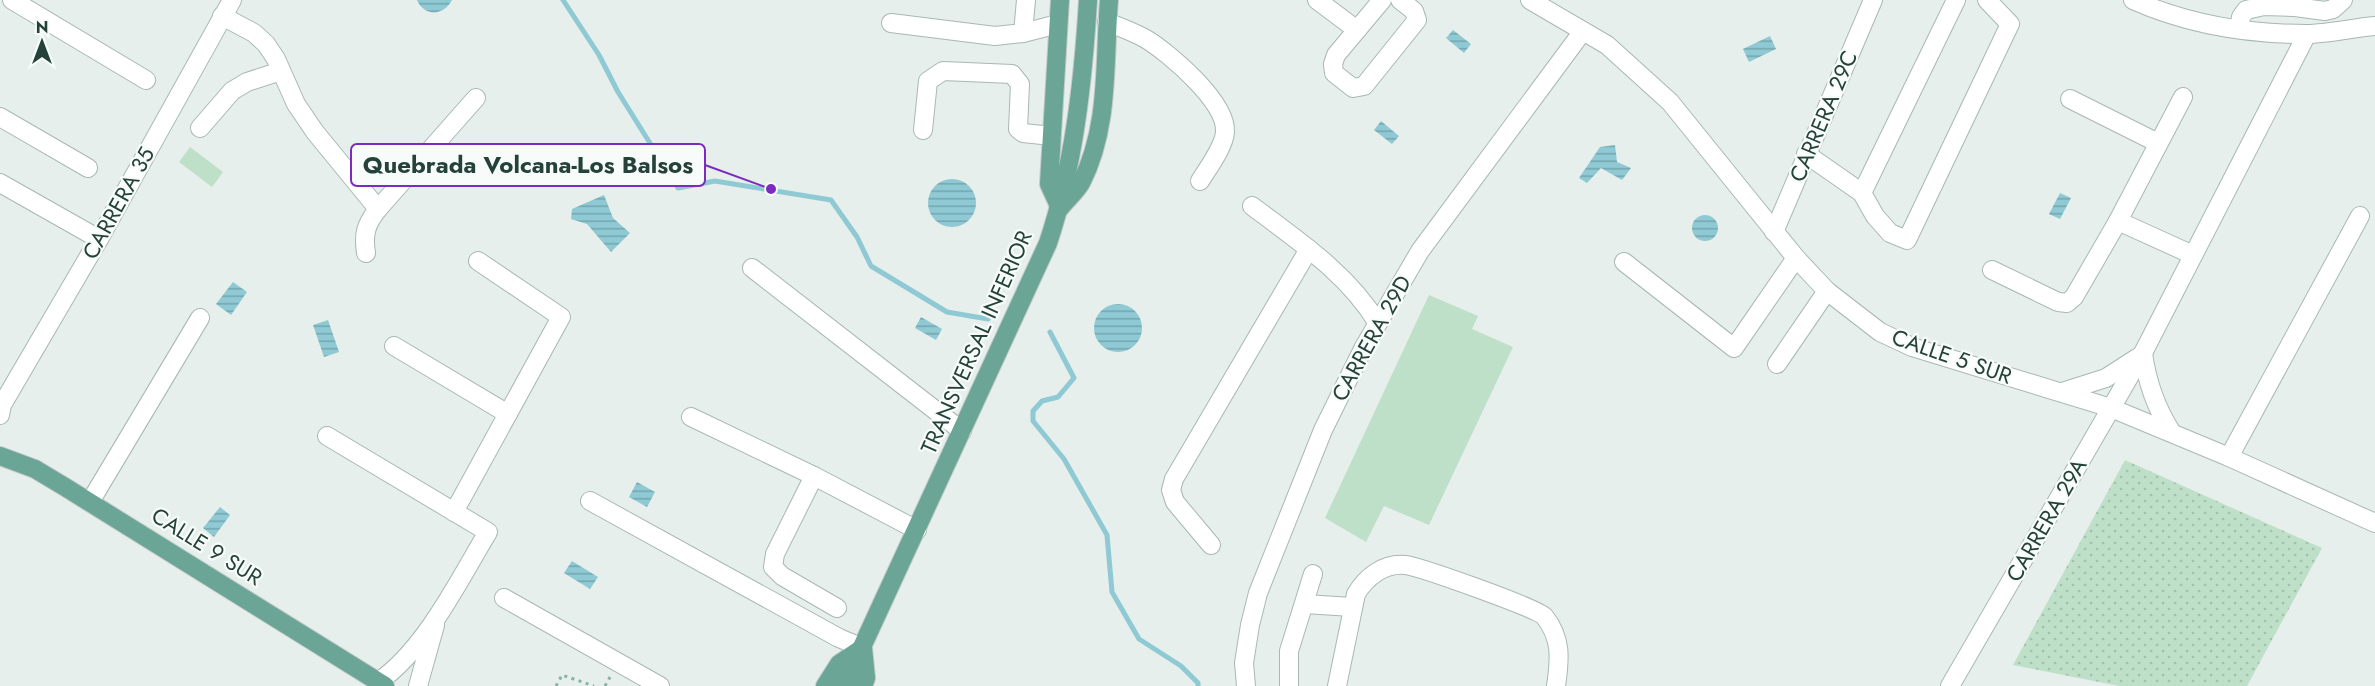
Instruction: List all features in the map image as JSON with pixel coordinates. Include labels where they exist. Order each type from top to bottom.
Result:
[{"type":"main road","points":[[1060,0],[1048,184],[1060,208],[1080,184],[1096,141],[1104,97],[1109,0]]},
{"type":"main road","name":"TRANSVERSAL INFERIOR","points":[[844,686],[1048,243],[1060,208],[1076,130],[1088,0]]},
{"type":"main road","name":"CALLE 9 SUR","points":[[3,453],[90,502],[381,684]]},
{"type":"main road","points":[[825,686],[839,664],[863,648],[866,678],[863,686]]},
{"type":"street","points":[[0,6],[4,0]]},
{"type":"street","points":[[12,0],[146,80]]},
{"type":"street","name":"CARRERA 35","points":[[1,409],[232,0]]},
{"type":"street","points":[[1023,33],[1026,0]]},
{"type":"street","points":[[1317,0],[1358,30]]},
{"type":"street","points":[[1382,0],[1336,55],[1333,64],[1334,74],[1353,88],[1365,86],[1417,20],[1414,11],[1400,0]]},
{"type":"street","name":"CALLE 5 SUR","points":[[1530,0],[1607,45],[1670,102],[1796,258],[1827,291],[1880,332],[1912,347],[2110,408],[2229,457],[2375,523]]},
{"type":"street","name":"CARRERA 29C","points":[[1774,232],[1873,0]]},
{"type":"street","points":[[1862,193],[1956,0]]},
{"type":"street","points":[[1806,154],[1862,193],[1875,216],[1890,233],[1907,240],[2010,24],[1987,0]]},
{"type":"street","points":[[2133,0],[2164,14],[2204,24],[2238,28],[2307,34],[2375,26]]},
{"type":"street","points":[[2238,28],[2246,10],[2263,3],[2325,11],[2333,9],[2343,0]]},
{"type":"street","points":[[222,16],[254,33],[266,44],[282,71],[296,104],[378,209]]},
{"type":"street","points":[[1107,22],[1144,38],[1162,50],[1205,89],[1218,108],[1225,131],[1215,158],[1200,181]]},
{"type":"street","points":[[891,23],[995,36],[1023,33],[1058,24]]},
{"type":"street","name":"CARRERA 29D","points":[[1246,686],[1244,663],[1258,593],[1323,430],[1377,322],[1420,251],[1583,31]]},
{"type":"street","name":"CARRERA 29A","points":[[1950,686],[2143,353],[2307,34]]},
{"type":"street","points":[[200,128],[232,91],[247,82],[282,71]]},
{"type":"street","points":[[923,130],[928,81],[943,71],[1012,74],[1020,84],[1018,129],[1023,134],[1052,136]]},
{"type":"street","points":[[1992,270],[2058,302],[2067,303],[2074,297],[2118,221],[2183,97]]},
{"type":"street","points":[[366,254],[363,236],[368,221],[476,98]]},
{"type":"street","points":[[2070,99],[2158,143]]},
{"type":"street","points":[[0,118],[88,168]]},
{"type":"street","points":[[0,183],[99,239]]},
{"type":"street","points":[[1252,206],[1308,249],[1346,283],[1366,305],[1377,322]]},
{"type":"street","points":[[2229,457],[2360,216]]},
{"type":"street","points":[[2118,221],[2193,255]]},
{"type":"street","points":[[1211,545],[1175,502],[1171,490],[1174,479],[1308,249]]},
{"type":"street","points":[[1624,262],[1734,348],[1796,258]]},
{"type":"street","points":[[454,512],[561,317],[478,261]]},
{"type":"street","points":[[752,268],[962,431]]},
{"type":"street","points":[[1777,364],[1827,291]]},
{"type":"street","points":[[90,502],[200,318]]},
{"type":"street","points":[[394,346],[508,414]]},
{"type":"street","points":[[2062,392],[2106,378],[2126,367],[2143,353]]},
{"type":"street","points":[[2143,353],[2147,379],[2155,404],[2172,434]]},
{"type":"street","points":[[691,417],[814,476],[917,530]]},
{"type":"street","points":[[327,436],[488,532],[437,617],[381,684]]},
{"type":"street","points":[[814,476],[776,554],[773,567],[782,576],[837,608]]},
{"type":"street","points":[[590,501],[839,638],[863,648]]},
{"type":"street","points":[[1336,686],[1352,607],[1363,582],[1374,573],[1404,564],[1542,613],[1559,641],[1556,686]]},
{"type":"street","points":[[1289,686],[1289,651],[1313,574]]},
{"type":"street","points":[[504,598],[660,686]]},
{"type":"street","points":[[1305,604],[1352,607]]},
{"type":"street","points":[[418,686],[437,617]]},
{"type":"path","points":[[556,686],[562,675],[594,686]]},
{"type":"green space","points":[[190,147],[223,172],[212,187],[179,162]]},
{"type":"green space","points":[[1429,295],[1478,316],[1472,329],[1513,347],[1429,525],[1384,506],[1366,542],[1325,518]]},
{"type":"green space","points":[[2125,460],[2322,548],[2247,686],[2119,686],[2013,665]]},
{"type":"water","points":[[417,0],[452,0],[439,12],[429,12],[420,6]]},
{"type":"water","points":[[1453,30],[1471,44],[1464,53],[1446,38]]},
{"type":"water","points":[[1770,36],[1776,49],[1749,62],[1743,49]]},
{"type":"water","points":[[1381,121],[1399,136],[1392,144],[1374,130]]},
{"type":"water","points":[[1615,145],[1617,162],[1631,168],[1622,180],[1601,168],[1587,183],[1579,178],[1600,147]]},
{"type":"water","points":[[947,179],[957,179],[972,189],[976,203],[972,217],[966,223],[957,227],[947,227],[932,217],[928,208],[928,198],[938,183]]},
{"type":"water","points":[[2060,193],[2071,198],[2060,219],[2049,214]]},
{"type":"water","points":[[604,195],[613,218],[630,233],[611,252],[587,224],[571,219],[572,209]]},
{"type":"water","points":[[1705,215],[1714,219],[1718,228],[1714,237],[1705,241],[1696,237],[1692,228],[1696,219]]},
{"type":"water","points":[[233,282],[247,292],[231,315],[216,304]]},
{"type":"water","points":[[1113,304],[1123,304],[1135,311],[1142,323],[1142,333],[1135,345],[1123,352],[1113,352],[1098,341],[1094,333],[1094,323],[1105,308]]},
{"type":"water","points":[[921,317],[942,329],[936,340],[915,328]]},
{"type":"water","points":[[328,320],[339,352],[324,357],[313,325]]},
{"type":"water","points":[[637,482],[655,492],[647,507],[629,497]]},
{"type":"water","points":[[220,507],[230,515],[214,537],[203,528]]},
{"type":"water","points":[[572,561],[598,577],[590,589],[564,573]]},
{"type":"waterway","points":[[563,0],[599,55],[618,92],[678,188],[715,181],[831,200],[857,237],[871,266],[947,312],[988,319]]},
{"type":"waterway","points":[[1050,332],[1074,378],[1058,397],[1042,401],[1033,411],[1033,421],[1064,459],[1107,535],[1112,592],[1139,639],[1181,666],[1198,683],[1198,686]]},
{"type":"place","name":"Quebrada Volcana-Los Balsos","points":[[771,189]]}]
